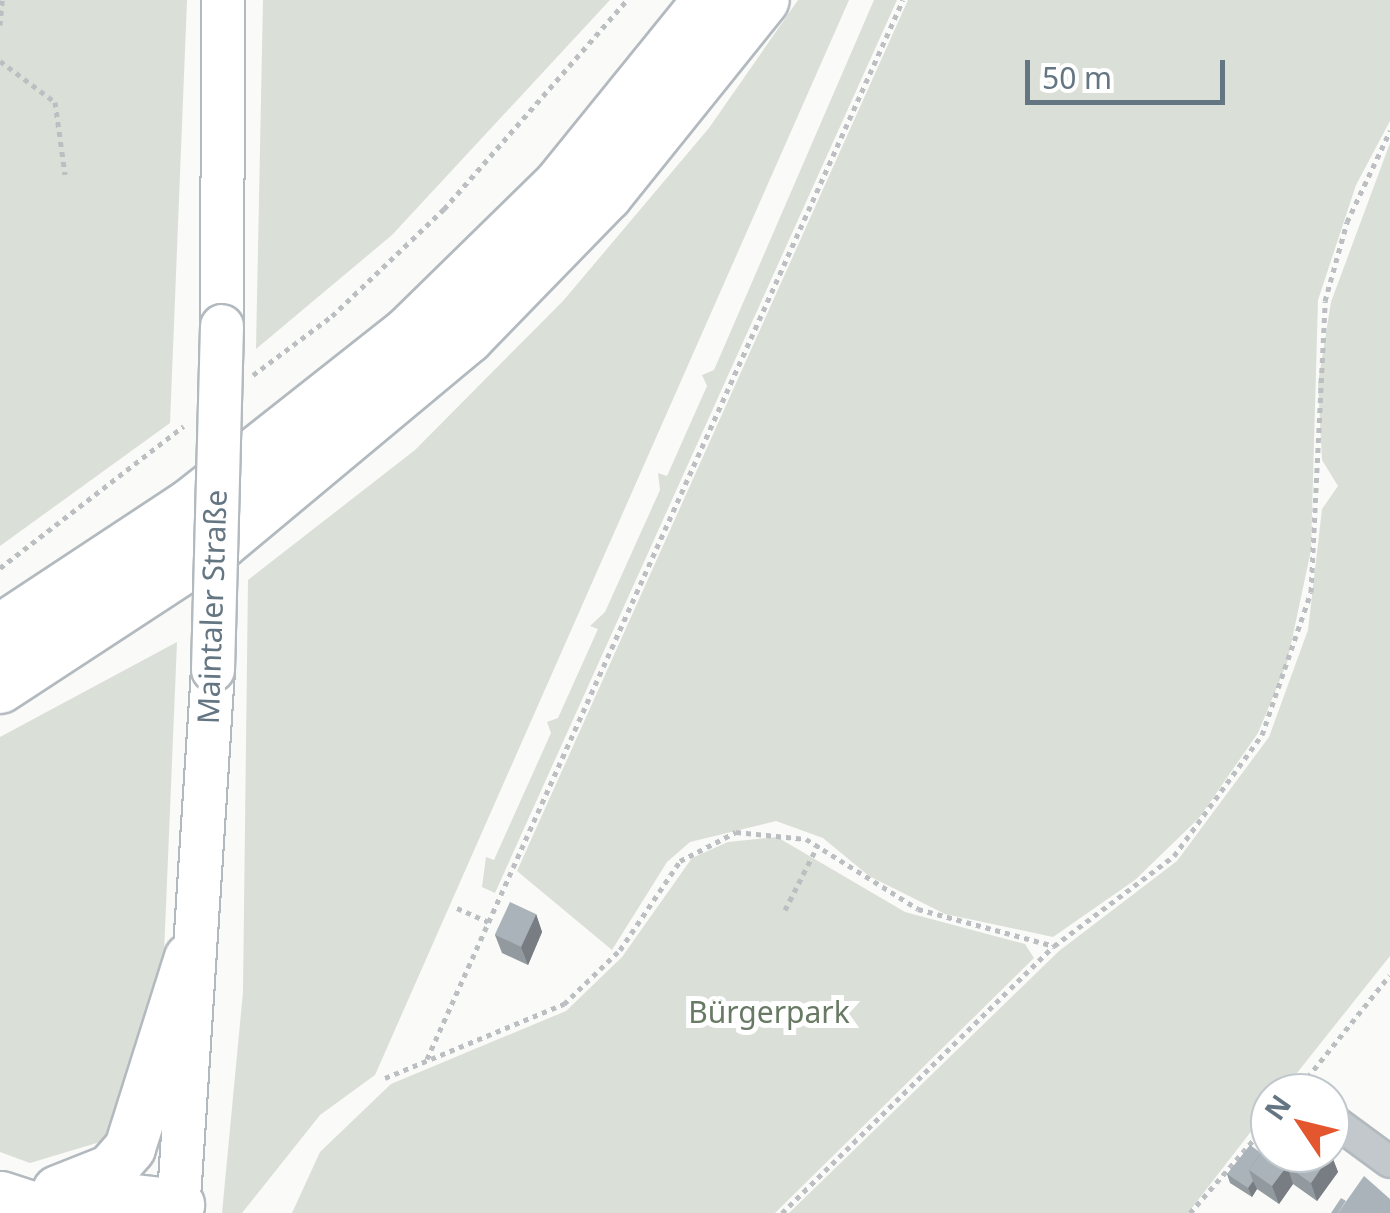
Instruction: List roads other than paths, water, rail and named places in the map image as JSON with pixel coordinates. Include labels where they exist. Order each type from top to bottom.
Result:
[{"type":"highway","points":[[658,72],[698,0]]},
{"type":"highway","points":[[0,632],[136,546],[364,373],[478,271],[658,72],[711,0]]},
{"type":"highway","points":[[0,688],[222,543],[468,338],[606,195],[764,0]]},
{"type":"highway","points":[[51,1202],[111,1170],[130,1148],[190,958]]},
{"type":"highway","points":[[0,1180],[51,1202]]},
{"type":"highway","points":[[0,1200],[179,1209]]},
{"type":"main road","name":"Maintaler Straße","points":[[179,1209],[190,958],[213,670],[222,326],[223,0]]},
{"type":"street","points":[[1350,1133],[1390,1162]]},
{"type":"park label","name":"Bürgerpark","points":[[769,1012]]}]
